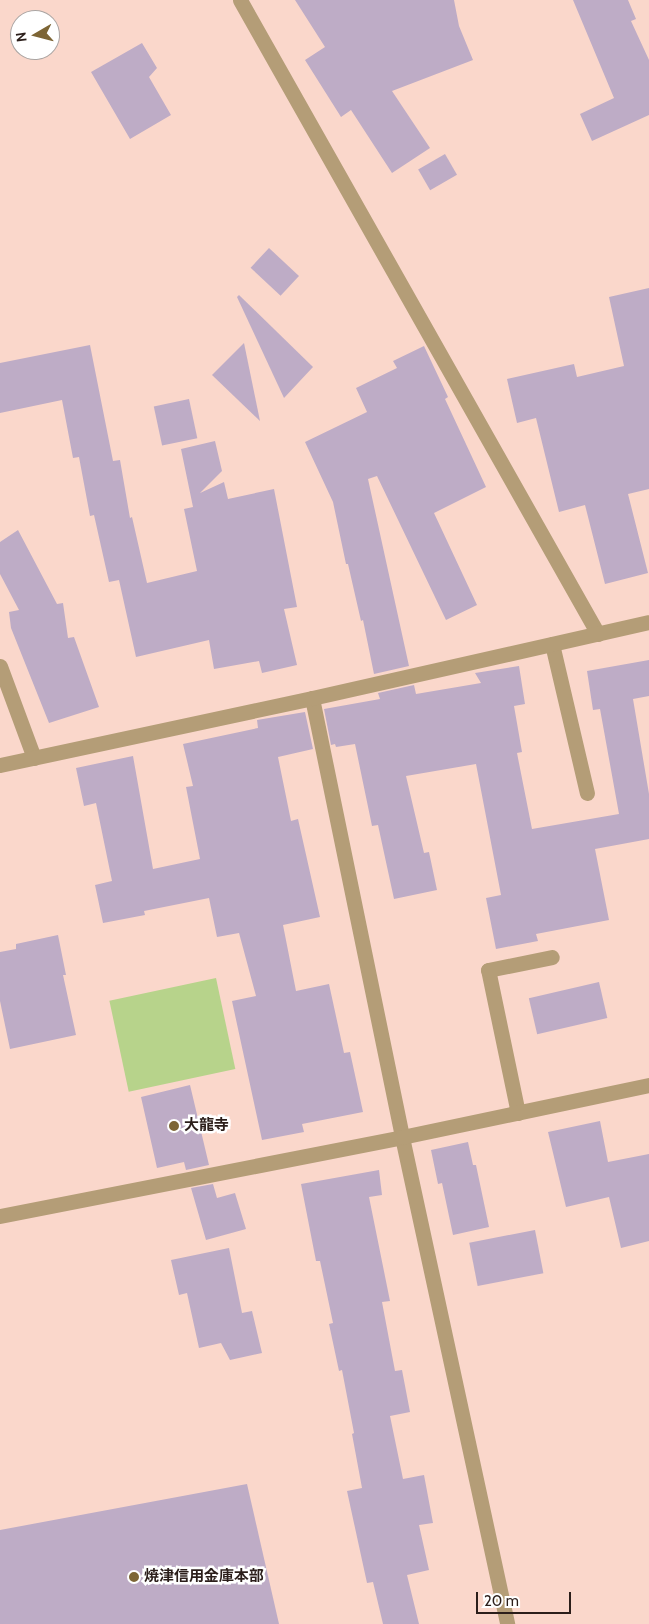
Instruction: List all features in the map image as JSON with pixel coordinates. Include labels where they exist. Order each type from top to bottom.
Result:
[{"type":"street","points":[[240,0],[598,634]]},
{"type":"street","points":[[0,765],[312,698],[649,622]]},
{"type":"street","points":[[552,644],[587,793]]},
{"type":"street","points":[[0,666],[34,758]]},
{"type":"street","points":[[312,698],[402,1138],[507,1624]]},
{"type":"street","points":[[518,1113],[488,970],[552,957]]},
{"type":"street","points":[[0,1216],[402,1138],[649,1085]]},
{"type":"green space","points":[[216,978],[235,1069],[129,1092],[109,1001]]},
{"type":"building","points":[[295,0],[454,0],[459,26],[473,60],[392,91],[430,148],[392,173],[351,110],[341,117],[305,60],[325,47]]},
{"type":"building","points":[[573,0],[628,0],[636,19],[631,21],[649,60],[649,115],[592,141],[580,114],[614,98]]},
{"type":"building","points":[[142,43],[157,68],[149,77],[171,115],[130,139],[91,72]]},
{"type":"building","points":[[445,154],[457,175],[430,190],[418,170]]},
{"type":"building","points":[[269,248],[299,276],[281,296],[251,268]]},
{"type":"building","points":[[649,288],[649,489],[628,494],[648,573],[605,584],[585,505],[559,512],[536,418],[517,423],[507,379],[574,364],[577,377],[624,366],[609,297]]},
{"type":"building","points":[[239,295],[313,367],[284,398],[237,297]]},
{"type":"building","points":[[244,343],[260,421],[212,375]]},
{"type":"building","points":[[90,345],[113,461],[120,460],[130,518],[132,517],[147,583],[197,571],[184,509],[193,507],[181,449],[215,441],[222,471],[200,493],[224,482],[228,499],[274,489],[297,607],[284,609],[297,665],[262,673],[259,661],[214,669],[209,640],[136,657],[119,580],[109,582],[94,515],[90,516],[79,457],[73,458],[62,400],[0,413],[0,363]]},
{"type":"building","points":[[424,346],[448,397],[445,399],[486,487],[434,513],[477,605],[446,620],[377,476],[368,479],[409,666],[374,674],[363,620],[361,621],[348,564],[346,564],[333,502],[305,442],[367,412],[356,388],[397,368],[393,361]]},
{"type":"building","points":[[189,399],[197,438],[162,446],[154,406]]},
{"type":"building","points":[[18,530],[57,604],[63,603],[68,638],[74,637],[99,707],[49,723],[11,628],[9,612],[19,610],[0,574],[0,542]]},
{"type":"building","points":[[649,660],[649,696],[633,699],[649,794],[649,839],[595,849],[609,920],[536,934],[538,941],[496,949],[486,898],[501,895],[476,764],[406,776],[424,853],[429,852],[437,890],[394,899],[378,825],[372,826],[355,744],[336,747],[335,744],[331,745],[324,709],[380,699],[378,693],[414,685],[416,694],[481,683],[475,673],[519,666],[525,704],[514,706],[522,752],[517,753],[532,829],[619,814],[600,709],[593,710],[587,671]]},
{"type":"building","points":[[305,712],[313,749],[278,757],[291,821],[298,819],[320,917],[283,925],[296,991],[329,984],[344,1053],[350,1052],[363,1112],[302,1124],[304,1132],[262,1140],[232,1001],[256,996],[239,933],[217,937],[209,898],[144,911],[145,915],[103,923],[95,885],[112,881],[96,803],[84,806],[76,768],[133,756],[153,869],[200,859],[186,787],[193,786],[183,744],[258,728],[257,720]]},
{"type":"building","points":[[58,935],[66,975],[63,975],[76,1035],[10,1049],[0,1001],[0,952],[16,949],[16,944]]},
{"type":"building","points":[[599,982],[607,1018],[537,1034],[529,998]]},
{"type":"building","name":"大龍寺","points":[[190,1085],[209,1165],[186,1170],[184,1162],[157,1168],[141,1097]]},
{"type":"building","points":[[600,1121],[608,1162],[649,1154],[649,1241],[621,1248],[609,1197],[566,1207],[548,1132]]},
{"type":"building","points":[[468,1142],[473,1165],[476,1165],[489,1227],[453,1235],[442,1183],[438,1184],[431,1150]]},
{"type":"building","points":[[379,1170],[382,1195],[369,1197],[390,1301],[382,1302],[395,1371],[402,1370],[410,1412],[390,1416],[403,1479],[424,1475],[433,1523],[419,1525],[429,1570],[407,1575],[419,1624],[383,1624],[373,1582],[367,1583],[347,1491],[362,1488],[352,1434],[354,1433],[342,1370],[339,1371],[329,1324],[333,1323],[320,1261],[316,1261],[301,1184]]},
{"type":"building","points":[[213,1184],[217,1198],[235,1193],[246,1229],[206,1240],[191,1188]]},
{"type":"building","points":[[535,1230],[543,1273],[478,1286],[469,1243]]},
{"type":"building","points":[[229,1248],[242,1313],[252,1311],[262,1353],[230,1360],[221,1343],[199,1348],[187,1293],[179,1295],[171,1260]]},
{"type":"building","name":"焼津信用金庫本部","points":[[247,1484],[279,1624],[0,1624],[0,1530]]},
{"type":"place","name":"大龍寺","points":[[174,1126]]},
{"type":"place","name":"焼津信用金庫本部","points":[[134,1577]]}]
